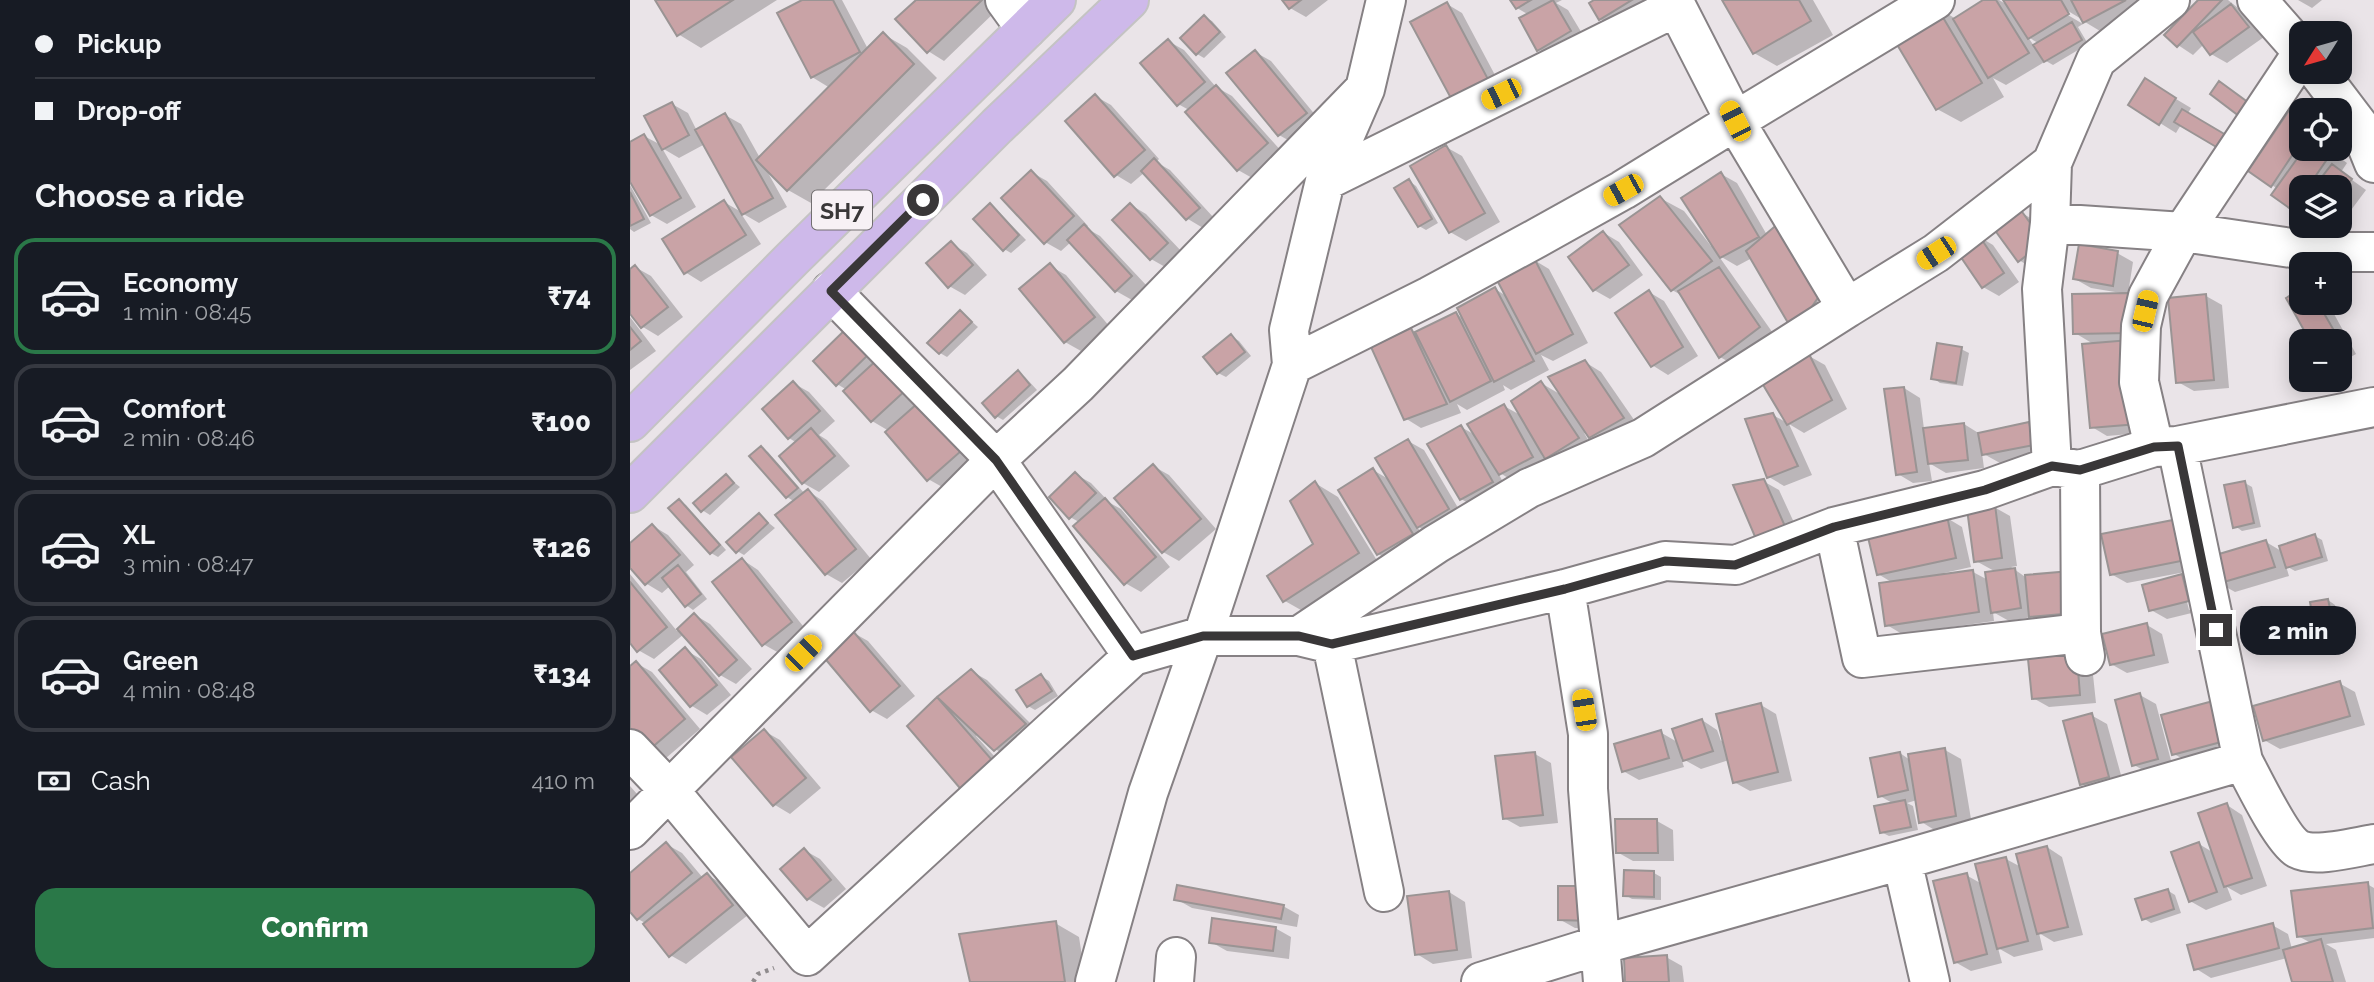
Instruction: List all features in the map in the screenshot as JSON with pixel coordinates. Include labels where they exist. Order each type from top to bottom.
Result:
[{"type":"main road","name":"SH7","points":[[630,422],[1015,14],[1056,0]]},
{"type":"main road","name":"SH7","points":[[630,493],[997,126],[1129,0]]},
{"type":"street","points":[[1095,982],[1148,793],[1292,365],[1289,330],[1325,181],[1365,89],[1386,0]]},
{"type":"street","points":[[1292,365],[1537,238],[1623,190],[1935,0]]},
{"type":"street","points":[[1834,527],[1862,658],[2083,645],[2066,468],[2042,289],[2050,223],[2052,163],[2096,60],[2170,0]]},
{"type":"street","points":[[2257,0],[2289,36]]},
{"type":"street","points":[[1325,181],[1675,3],[1735,121],[1847,308]]},
{"type":"street","points":[[2289,73],[2183,232],[2148,296],[2141,326],[2139,382],[2166,446],[2243,761],[2285,836],[2298,850],[2320,853],[2374,844]]},
{"type":"street","points":[[2327,84],[2359,127],[2374,163]]},
{"type":"street","points":[[630,830],[996,460],[1078,384],[1365,89]]},
{"type":"street","points":[[1315,640],[1436,544],[1529,488],[1643,438],[1936,253],[2052,163]]},
{"type":"street","points":[[2050,223],[2183,232],[2319,252],[2374,252]]},
{"type":"street","points":[[831,291],[996,460],[1133,656]]},
{"type":"street","points":[[630,749],[668,789],[807,956],[1133,656],[1203,636],[1315,640],[1565,589],[1665,561],[1735,565],[1834,527],[2066,468],[2166,446],[2374,407]]},
{"type":"street","points":[[1565,589],[1588,734],[1588,789],[1602,963]]},
{"type":"street","points":[[1315,640],[1384,892]]},
{"type":"street","points":[[1481,982],[1602,963],[1902,860],[2243,761]]},
{"type":"street","points":[[1902,860],[1930,982]]},
{"type":"building","points":[[655,0],[733,0],[677,36]]},
{"type":"building","points":[[802,0],[833,0],[860,52],[811,78],[777,13]]},
{"type":"building","points":[[916,0],[982,0],[927,53],[895,19]]},
{"type":"building","points":[[1282,0],[1301,0],[1289,9]]},
{"type":"building","points":[[1510,0],[1531,0],[1516,9]]},
{"type":"building","points":[[1553,0],[1571,31],[1537,51],[1519,18]]},
{"type":"building","points":[[1594,0],[1632,0],[1599,20],[1589,3]]},
{"type":"building","points":[[1722,0],[1799,0],[1811,21],[1753,54]]},
{"type":"building","points":[[1983,0],[1996,0],[2029,53],[1988,78],[1953,19]]},
{"type":"building","points":[[2003,0],[2061,0],[2069,14],[2028,39]]},
{"type":"building","points":[[2071,0],[2126,0],[2083,23]]},
{"type":"building","points":[[2198,0],[2222,0],[2177,47],[2164,35]]},
{"type":"building","points":[[1447,2],[1490,83],[1453,102],[1410,22]]},
{"type":"building","points":[[1935,4],[1982,83],[1936,110],[1889,31]]},
{"type":"building","points":[[2231,4],[2249,27],[2210,55],[2193,32]]},
{"type":"building","points":[[1204,15],[1220,32],[1196,55],[1180,38]]},
{"type":"building","points":[[2072,22],[2082,40],[2044,62],[2033,45]]},
{"type":"building","points":[[883,32],[914,64],[787,191],[756,160]]},
{"type":"building","points":[[1168,39],[1205,82],[1177,106],[1140,63]]},
{"type":"building","points":[[1255,50],[1307,113],[1278,136],[1226,73]]},
{"type":"building","points":[[2145,78],[2176,98],[2159,125],[2128,105]]},
{"type":"building","points":[[2219,81],[2249,103],[2239,116],[2210,94]]},
{"type":"building","points":[[1216,85],[1268,143],[1237,171],[1185,112]]},
{"type":"building","points":[[1095,94],[1145,150],[1114,177],[1065,121]]},
{"type":"building","points":[[672,102],[689,135],[662,150],[644,116]]},
{"type":"building","points":[[2182,109],[2226,135],[2218,148],[2174,122]]},
{"type":"building","points":[[2289,110],[2289,160],[2271,187],[2248,171]]},
{"type":"building","points":[[725,113],[773,198],[742,215],[695,130]]},
{"type":"building","points":[[644,134],[681,198],[650,216],[630,182],[630,142]]},
{"type":"building","points":[[1446,145],[1485,213],[1449,233],[1410,166]]},
{"type":"building","points":[[1154,158],[1200,208],[1186,220],[1141,171]]},
{"type":"building","points":[[2295,161],[2326,161],[2316,175],[2289,175],[2289,208],[2271,195]]},
{"type":"building","points":[[2332,164],[2347,175],[2323,175]]},
{"type":"building","points":[[1031,170],[1074,216],[1044,244],[1001,198]]},
{"type":"building","points":[[1721,172],[1759,237],[1720,258],[1681,198]]},
{"type":"building","points":[[1409,179],[1432,219],[1418,227],[1394,188]]},
{"type":"building","points":[[630,192],[644,219],[630,226]]},
{"type":"building","points":[[1660,196],[1712,261],[1671,291],[1619,225]]},
{"type":"building","points":[[724,200],[746,235],[684,274],[662,239]]},
{"type":"building","points":[[990,203],[1019,235],[1003,251],[973,219]]},
{"type":"building","points":[[1130,203],[1168,243],[1150,260],[1112,220]]},
{"type":"building","points":[[2020,209],[2044,242],[2018,262],[1994,229]]},
{"type":"building","points":[[1780,222],[1824,289],[1806,320],[1791,328],[1746,251]]},
{"type":"building","points":[[1084,224],[1132,276],[1115,292],[1067,240]]},
{"type":"building","points":[[1603,231],[1629,265],[1593,291],[1568,257]]},
{"type":"building","points":[[1978,234],[2004,273],[1982,288],[1956,250]]},
{"type":"building","points":[[951,241],[973,265],[948,288],[926,263]]},
{"type":"building","points":[[2079,244],[2118,251],[2113,286],[2073,279]]},
{"type":"building","points":[[1534,258],[1573,334],[1536,354],[1498,282]]},
{"type":"building","points":[[1050,263],[1095,317],[1064,343],[1019,289]]},
{"type":"building","points":[[635,265],[668,307],[641,328],[630,314],[630,269]]},
{"type":"building","points":[[1719,267],[1760,327],[1719,358],[1678,291]]},
{"type":"building","points":[[1495,287],[1534,361],[1494,382],[1457,308]]},
{"type":"building","points":[[1649,290],[1683,347],[1651,367],[1615,313]]},
{"type":"building","points":[[2128,293],[2129,333],[2073,334],[2072,294]]},
{"type":"building","points":[[2206,294],[2214,380],[2176,383],[2168,298]]},
{"type":"building","points":[[960,310],[972,322],[939,354],[927,343]]},
{"type":"building","points":[[1456,312],[1491,381],[1450,402],[1415,332]]},
{"type":"building","points":[[2295,315],[2325,315],[2333,329],[2303,329]]},
{"type":"building","points":[[630,327],[641,341],[630,350]]},
{"type":"building","points":[[848,327],[871,352],[836,386],[813,361]]},
{"type":"building","points":[[1411,328],[1447,404],[1404,420],[1371,347]]},
{"type":"building","points":[[1231,334],[1245,352],[1217,374],[1203,357]]},
{"type":"building","points":[[2130,340],[2138,424],[2090,428],[2082,344]]},
{"type":"building","points":[[1937,343],[1962,347],[1956,383],[1931,379]]},
{"type":"building","points":[[1809,354],[1832,400],[1787,425],[1762,383]]},
{"type":"building","points":[[879,358],[907,389],[871,422],[843,391]]},
{"type":"building","points":[[1585,360],[1624,418],[1589,438],[1548,377]]},
{"type":"building","points":[[1018,370],[1030,385],[995,418],[982,403]]},
{"type":"building","points":[[793,381],[820,411],[788,439],[762,409]]},
{"type":"building","points":[[1541,381],[1579,438],[1545,459],[1511,401]]},
{"type":"building","points":[[1904,387],[1917,472],[1896,475],[1884,389]]},
{"type":"building","points":[[918,403],[961,451],[927,481],[885,432]]},
{"type":"building","points":[[1504,404],[1533,457],[1499,475],[1467,424]]},
{"type":"building","points":[[1773,413],[1798,466],[1767,478],[1745,419]]},
{"type":"building","points":[[2029,422],[2034,445],[1982,455],[1978,433]]},
{"type":"building","points":[[1964,423],[1968,460],[1928,464],[1923,428]]},
{"type":"building","points":[[1461,425],[1493,482],[1460,500],[1427,444]]},
{"type":"building","points":[[811,428],[835,456],[802,484],[779,456]]},
{"type":"building","points":[[1408,439],[1449,509],[1417,528],[1375,458]]},
{"type":"building","points":[[761,446],[798,488],[786,498],[749,456]]},
{"type":"building","points":[[1153,464],[1201,519],[1162,553],[1114,498]]},
{"type":"building","points":[[1373,468],[1413,534],[1377,555],[1338,490]]},
{"type":"building","points":[[1075,472],[1096,493],[1069,519],[1049,497]]},
{"type":"building","points":[[726,474],[734,483],[701,512],[693,503]]},
{"type":"building","points":[[1764,479],[1788,533],[1759,546],[1733,485]]},
{"type":"building","points":[[1315,481],[1359,553],[1283,602],[1267,576],[1313,544],[1290,501]]},
{"type":"building","points":[[2245,481],[2254,523],[2233,528],[2224,485]]},
{"type":"building","points":[[808,489],[856,549],[825,575],[775,515]]},
{"type":"building","points":[[1105,498],[1156,557],[1124,585],[1073,526]]},
{"type":"building","points":[[679,499],[720,545],[710,554],[668,508]]},
{"type":"building","points":[[1995,505],[2002,558],[1974,562],[1967,509]]},
{"type":"building","points":[[759,513],[768,523],[736,553],[726,542]]},
{"type":"building","points":[[1947,516],[1956,558],[1877,575],[1867,533]]},
{"type":"building","points":[[2173,520],[2181,561],[2110,575],[2101,534]]},
{"type":"building","points":[[652,524],[680,555],[645,585],[630,568],[630,543]]},
{"type":"building","points":[[2315,534],[2322,557],[2286,568],[2279,546]]},
{"type":"building","points":[[2266,540],[2275,567],[2217,584],[2209,557]]},
{"type":"building","points":[[742,558],[792,622],[762,646],[712,582]]},
{"type":"building","points":[[678,565],[701,594],[685,607],[662,578]]},
{"type":"building","points":[[2015,568],[2021,608],[1991,613],[1985,572]]},
{"type":"building","points":[[1973,570],[1979,612],[1885,626],[1879,583]]},
{"type":"building","points":[[2070,571],[2074,613],[2029,617],[2025,575]]},
{"type":"building","points":[[2182,574],[2189,601],[2149,611],[2142,585]]},
{"type":"building","points":[[630,582],[667,627],[637,652],[630,643]]},
{"type":"building","points":[[2328,599],[2337,643],[2318,647],[2310,602]]},
{"type":"building","points":[[694,613],[737,660],[719,676],[677,629]]},
{"type":"building","points":[[2147,623],[2154,655],[2110,665],[2102,634]]},
{"type":"building","points":[[852,630],[900,686],[870,712],[822,655]]},
{"type":"building","points":[[2076,645],[2080,695],[2032,699],[2027,649]]},
{"type":"building","points":[[685,647],[717,685],[690,707],[659,670]]},
{"type":"building","points":[[636,661],[685,719],[649,750],[630,728],[630,666]]},
{"type":"building","points":[[971,669],[1026,724],[994,751],[937,697]]},
{"type":"building","points":[[1041,674],[1052,691],[1027,707],[1016,690]]},
{"type":"building","points":[[2340,681],[2350,716],[2263,741],[2253,706]]},
{"type":"building","points":[[2140,693],[2158,759],[2132,766],[2115,700]]},
{"type":"building","points":[[937,697],[998,767],[965,794],[907,726]]},
{"type":"building","points":[[2213,701],[2225,741],[2172,755],[2161,715]]},
{"type":"building","points":[[1761,703],[1778,772],[1733,783],[1716,714]]},
{"type":"building","points":[[2092,713],[2109,777],[2080,785],[2063,721]]},
{"type":"building","points":[[1702,719],[1713,751],[1683,761],[1672,729]]},
{"type":"building","points":[[764,729],[806,778],[773,806],[731,757]]},
{"type":"building","points":[[1661,730],[1669,758],[1622,772],[1614,744]]},
{"type":"building","points":[[1945,748],[1956,816],[1919,823],[1908,754]]},
{"type":"building","points":[[1535,752],[1543,815],[1503,819],[1495,756]]},
{"type":"building","points":[[1900,752],[1908,790],[1878,797],[1870,758]]},
{"type":"building","points":[[1905,800],[1911,827],[1880,833],[1874,806]]},
{"type":"building","points":[[2227,803],[2252,878],[2224,887],[2198,813]]},
{"type":"building","points":[[1615,819],[1657,819],[1658,853],[1616,853]]},
{"type":"building","points":[[666,842],[692,873],[637,920],[630,912],[630,873]]},
{"type":"building","points":[[2199,842],[2217,892],[2189,902],[2171,852]]},
{"type":"building","points":[[2047,846],[2068,927],[2037,934],[2016,854]]},
{"type":"building","points":[[804,848],[831,880],[807,900],[780,869]]},
{"type":"building","points":[[2006,857],[2028,941],[1997,949],[1975,864]]},
{"type":"building","points":[[1624,870],[1654,871],[1654,897],[1623,896]]},
{"type":"building","points":[[707,873],[733,905],[669,957],[643,924]]},
{"type":"building","points":[[1967,873],[1987,954],[1954,963],[1933,881]]},
{"type":"building","points":[[2368,882],[2373,928],[2297,937],[2291,891]]},
{"type":"building","points":[[1177,885],[1284,905],[1281,919],[1174,900]]},
{"type":"building","points":[[1558,886],[1592,886],[1592,921],[1558,920]]},
{"type":"building","points":[[2168,889],[2174,909],[2142,920],[2135,899]]},
{"type":"building","points":[[1449,891],[1457,950],[1415,955],[1407,896]]},
{"type":"building","points":[[1212,918],[1276,927],[1273,951],[1209,943]]},
{"type":"building","points":[[1056,921],[1065,982],[970,982],[959,934]]},
{"type":"building","points":[[2273,923],[2279,948],[2194,970],[2187,945]]},
{"type":"building","points":[[2321,939],[2333,982],[2292,982],[2283,950]]},
{"type":"building","points":[[1667,955],[1669,982],[1625,982],[1624,958]]},
{"type":"route","points":[[923,200],[831,291],[996,460],[1133,656],[1203,636],[1299,636],[1332,644],[1565,589],[1665,561],[1735,565],[1834,527],[1985,490],[2052,466],[2080,470],[2154,447],[2178,446],[2216,630]]}]
